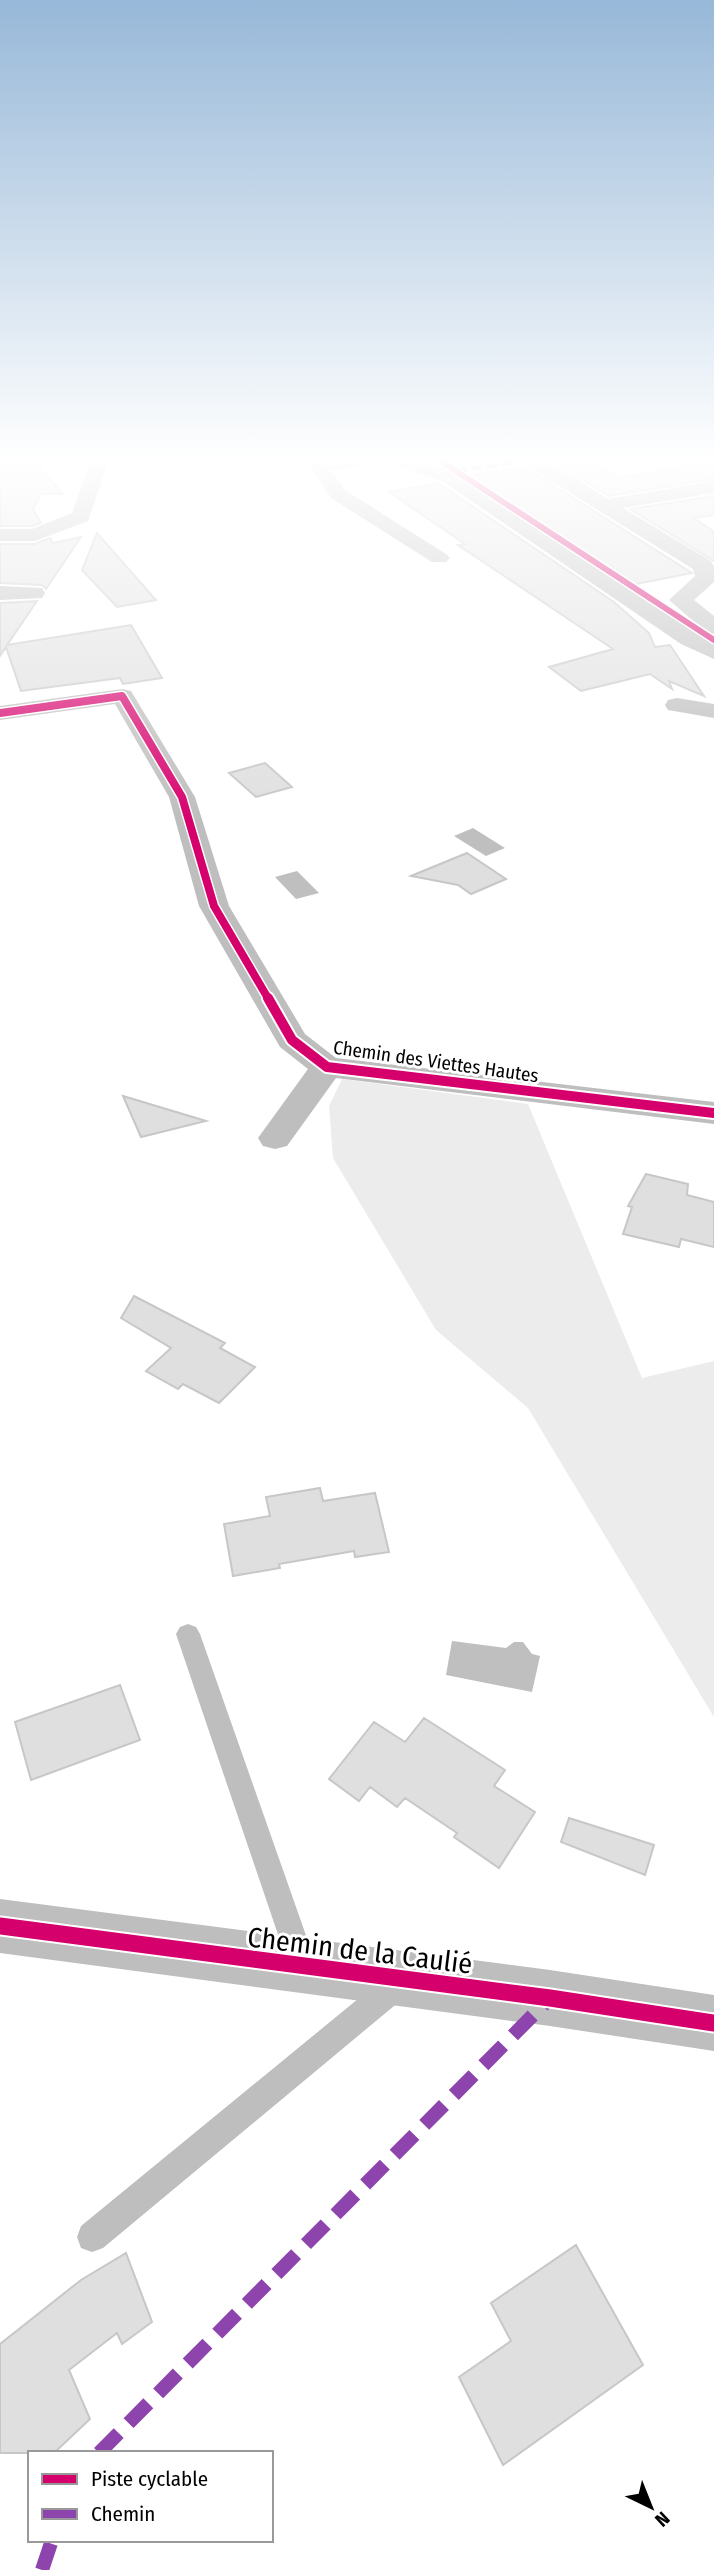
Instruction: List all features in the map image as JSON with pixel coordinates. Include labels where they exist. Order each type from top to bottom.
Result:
[{"type":"street","points":[[603,580],[690,639],[714,652]]},
{"type":"street","points":[[635,601],[680,600],[706,580]]},
{"type":"street","points":[[0,593],[34,593]]},
{"type":"street","points":[[680,600],[714,627]]},
{"type":"street","name":"Chemin des Viettes Hautes","points":[[0,713],[122,696],[182,797],[215,906],[292,1040],[327,1068],[714,1113]]},
{"type":"street","points":[[677,705],[714,712]]},
{"type":"street","points":[[275,1138],[327,1068]]},
{"type":"street","name":"Chemin de la Caulié","points":[[0,1926],[714,2023]]},
{"type":"lane","points":[[188,1634],[302,1965]]},
{"type":"lane","points":[[92,2237],[405,1979]]},
{"type":"shaded area","points":[[473,828],[505,848],[486,856],[454,836]]},
{"type":"shaded area","points":[[297,871],[319,893],[296,899],[275,877]]},
{"type":"shaded area","points":[[342,1079],[528,1104],[642,1378],[714,1361],[714,1717],[528,1408],[436,1330],[333,1158],[329,1106]]},
{"type":"shaded area","points":[[452,1641],[506,1648],[514,1642],[523,1642],[532,1654],[540,1656],[532,1692],[446,1675]]},
{"type":"building","points":[[0,580],[52,580],[46,589],[42,585],[0,583]]},
{"type":"building","points":[[91,580],[138,580],[156,600],[117,607]]},
{"type":"building","points":[[510,580],[581,580],[614,602],[649,633],[655,647],[670,645],[704,696],[669,681],[672,689],[650,674],[581,691],[549,667],[613,649]]},
{"type":"building","points":[[623,580],[657,580],[631,585]]},
{"type":"building","points":[[37,601],[7,645],[131,625],[162,678],[123,684],[120,678],[21,691],[6,647],[0,656],[0,603]]},
{"type":"building","points":[[265,763],[292,787],[256,797],[229,773]]},
{"type":"building","points":[[467,853],[506,879],[471,894],[458,885],[411,876]]},
{"type":"building","points":[[123,1096],[206,1121],[141,1137]]},
{"type":"building","points":[[646,1174],[688,1184],[687,1195],[714,1202],[714,1247],[681,1239],[679,1247],[623,1234],[632,1207],[628,1206]]},
{"type":"building","points":[[134,1296],[225,1343],[220,1348],[255,1367],[219,1403],[183,1384],[178,1389],[146,1371],[171,1348],[121,1318]]},
{"type":"building","points":[[320,1488],[323,1501],[375,1493],[389,1552],[355,1557],[354,1551],[279,1564],[280,1568],[233,1576],[224,1524],[270,1516],[266,1497]]},
{"type":"building","points":[[120,1685],[140,1740],[31,1780],[15,1722]]},
{"type":"building","points":[[424,1718],[505,1770],[494,1786],[535,1812],[499,1868],[454,1837],[457,1833],[405,1798],[397,1807],[370,1787],[359,1801],[329,1779],[374,1722],[405,1742]]},
{"type":"building","points":[[569,1818],[654,1845],[645,1875],[561,1842]]},
{"type":"building","points":[[576,2245],[643,2365],[503,2465],[459,2377],[511,2341],[491,2303]]},
{"type":"building","points":[[126,2253],[152,2322],[122,2344],[117,2333],[69,2370],[90,2419],[56,2451],[0,2453],[0,2344],[81,2280]]},
{"type":"marked path","points":[[101,2451],[550,1998]]},
{"type":"marked path","points":[[42,2570],[51,2542]]},
{"type":"cycle path","points":[[622,580],[714,640]]},
{"type":"cycle path","points":[[0,713],[122,696],[182,797],[214,906],[292,1040],[327,1067],[714,1113]]},
{"type":"cycle path","points":[[0,1926],[550,1998],[714,2023]]}]
